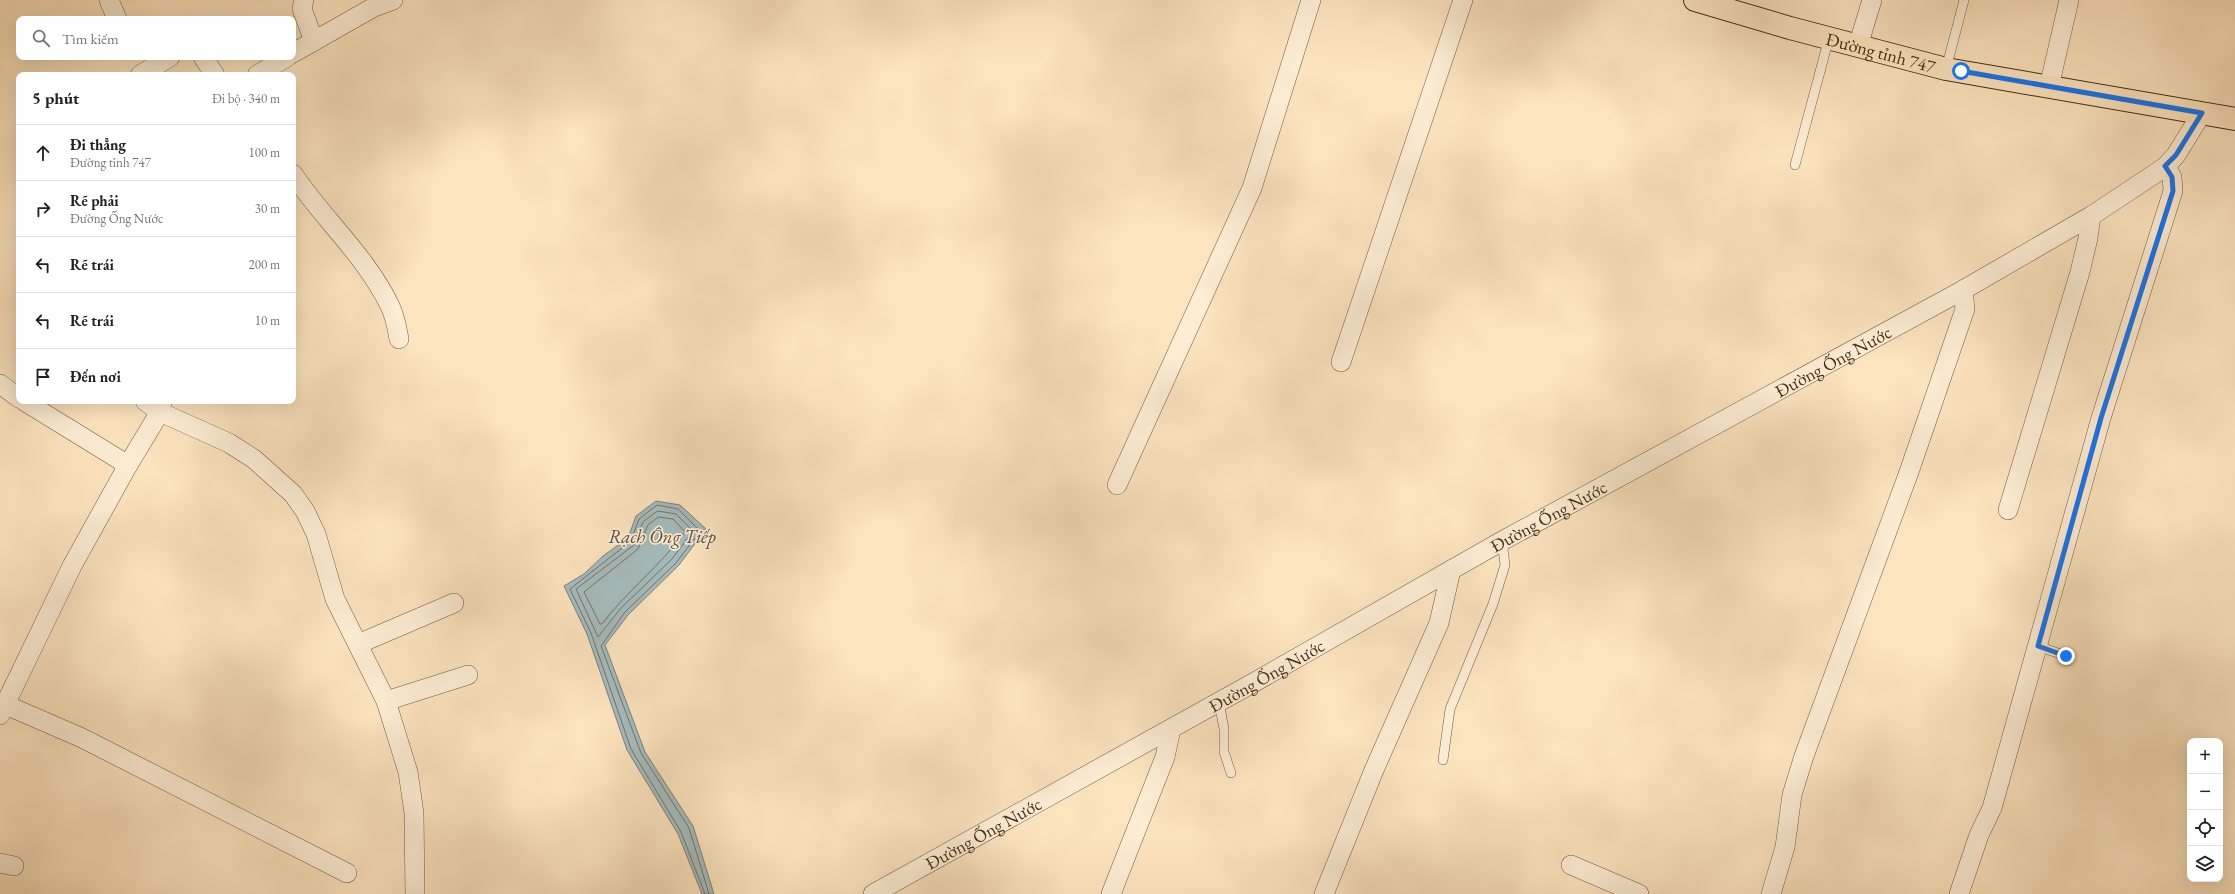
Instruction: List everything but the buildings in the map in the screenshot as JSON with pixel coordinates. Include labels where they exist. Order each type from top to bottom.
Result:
[{"type":"main road","name":"Đường tỉnh 747","points":[[1704,1],[1829,38],[1946,69],[2235,119]]},
{"type":"street","points":[[109,0],[115,16]]},
{"type":"street","points":[[304,0],[302,9],[314,41]]},
{"type":"street","points":[[296,51],[372,3],[393,0]]},
{"type":"street","points":[[1117,484],[1252,188],[1311,0]]},
{"type":"street","points":[[1341,362],[1463,0]]},
{"type":"street","points":[[1858,46],[1872,0]]},
{"type":"street","points":[[2049,87],[2069,0]]},
{"type":"street","points":[[141,68],[162,60]]},
{"type":"street","points":[[205,60],[213,72]]},
{"type":"street","points":[[262,72],[282,60]]},
{"type":"street","name":"Đường Ống Nước","points":[[873,894],[1219,702],[1502,540],[1963,290],[2091,216],[2165,166],[2176,155],[2202,113]]},
{"type":"street","points":[[1959,894],[1979,835],[1992,808],[2105,403],[2173,191],[2172,177],[2165,166]]},
{"type":"street","points":[[296,178],[305,192],[364,261],[391,308],[399,339]]},
{"type":"street","points":[[2008,510],[2080,272],[2088,238],[2091,216]]},
{"type":"street","points":[[1771,894],[1785,847],[1792,795],[1804,756],[1909,472],[1965,309],[1963,290]]},
{"type":"street","points":[[0,384],[16,396]]},
{"type":"street","points":[[29,404],[128,465]]},
{"type":"street","points":[[347,872],[82,738],[3,710],[72,566],[161,407],[229,443],[268,470],[293,494],[305,511],[316,534],[335,599],[386,701],[408,772],[414,813],[415,894]]},
{"type":"street","points":[[1324,894],[1374,770],[1439,622],[1450,570]]},
{"type":"street","points":[[358,644],[454,603]]},
{"type":"street","points":[[386,701],[468,676]]},
{"type":"street","points":[[1111,894],[1165,757],[1171,729]]},
{"type":"street","points":[[1571,865],[1639,894]]},
{"type":"lane","points":[[1946,69],[1964,0]]},
{"type":"lane","points":[[1795,165],[1829,38]]},
{"type":"lane","points":[[1443,760],[1450,709],[1493,604],[1505,565],[1502,540]]},
{"type":"lane","points":[[2038,646],[2066,656]]},
{"type":"lane","points":[[1219,702],[1224,729],[1224,752],[1231,773]]},
{"type":"water","name":"Rạch Ông Tiếp","points":[[656,501],[680,505],[706,529],[679,565],[628,615],[605,645],[645,752],[693,826],[714,894],[702,894],[678,834],[627,750],[587,634],[564,586],[584,574],[603,556],[628,538],[636,516]]},
{"type":"route","points":[[1961,71],[2202,113],[2186,141],[2176,155],[2165,166],[2172,177],[2173,191],[2116,367],[2038,646],[2066,656]]}]
